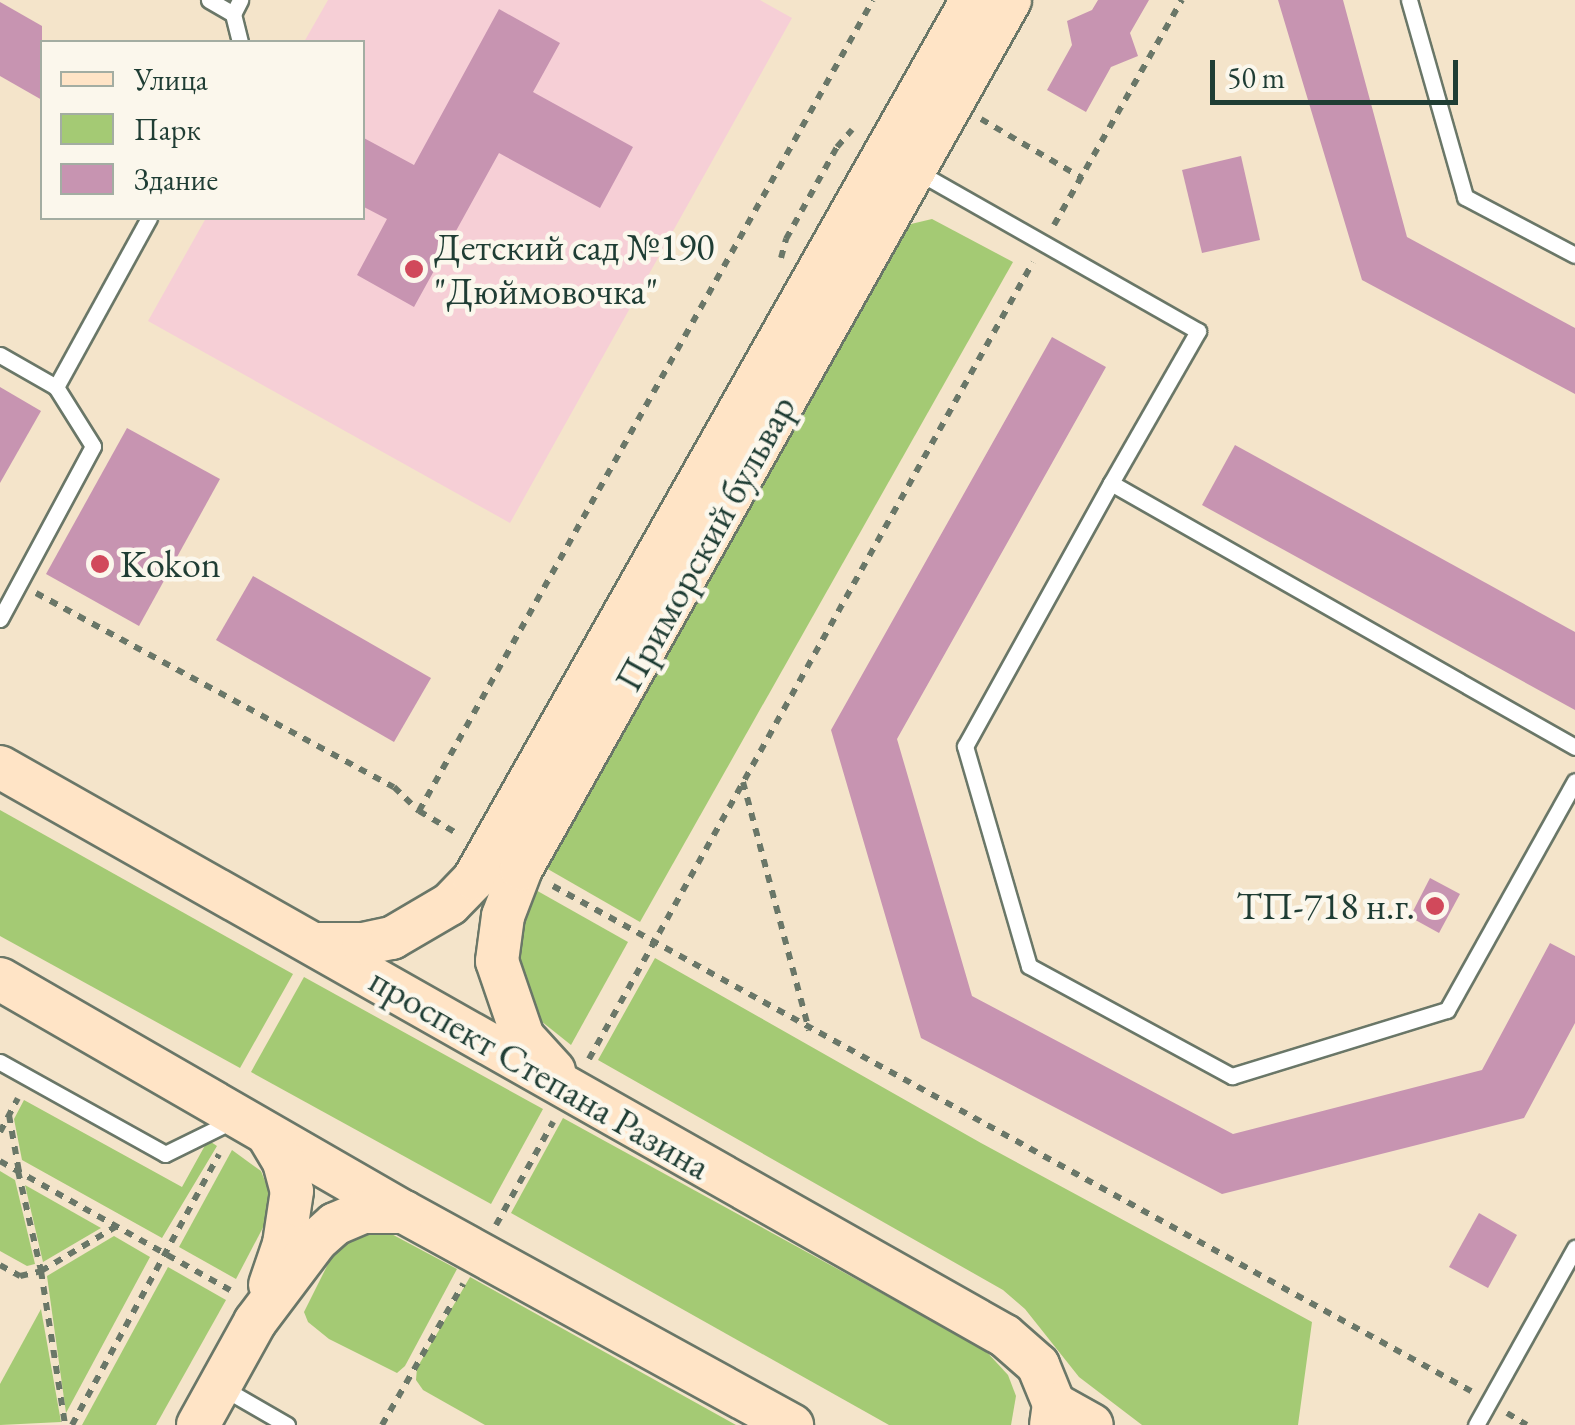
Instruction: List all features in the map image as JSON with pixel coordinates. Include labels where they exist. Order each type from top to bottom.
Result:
[{"type":"main road","points":[[312,943],[363,944],[392,938],[450,904],[474,879],[972,0]]},
{"type":"main road","name":"Приморский бульвар","points":[[572,1090],[524,1037],[506,998],[496,961],[502,916],[521,869],[1010,0]]},
{"type":"main road","name":"проспект Степана Разина","points":[[0,767],[1005,1336],[1038,1366],[1053,1415],[1092,1425]]},
{"type":"main road","points":[[0,980],[404,1212],[792,1425]]},
{"type":"main road","points":[[198,1425],[219,1386],[243,1306],[284,1244],[292,1190],[253,1126]]},
{"type":"main road","points":[[243,1306],[293,1269],[336,1224],[363,1212],[404,1212]]},
{"type":"lane","points":[[209,0],[237,7],[240,40]]},
{"type":"lane","points":[[1409,0],[1465,198],[1575,255]]},
{"type":"lane","points":[[914,170],[1198,330],[966,746],[1029,966],[1232,1076],[1448,1010],[1575,780]]},
{"type":"lane","points":[[56,386],[148,220]]},
{"type":"lane","points":[[0,355],[56,386],[94,446],[22,585],[0,619]]},
{"type":"lane","points":[[1112,484],[1575,747]]},
{"type":"lane","points":[[0,1062],[165,1154],[253,1126]]},
{"type":"lane","points":[[1476,1425],[1575,1248]]},
{"type":"lane","points":[[219,1386],[286,1425]]},
{"type":"path","points":[[419,811],[873,0]]},
{"type":"path","points":[[572,1090],[1182,0]]},
{"type":"path","points":[[971,113],[1082,178]]},
{"type":"path","points":[[22,585],[394,787],[419,811],[474,843]]},
{"type":"path","points":[[742,781],[809,1030]]},
{"type":"path","points":[[537,878],[1490,1402]]},
{"type":"path","points":[[0,1132],[18,1097]]},
{"type":"path","points":[[9,1115],[68,1425]]},
{"type":"path","points":[[68,1425],[166,1255],[253,1126]]},
{"type":"path","points":[[0,1161],[166,1255],[243,1306]]},
{"type":"path","points":[[0,1265],[20,1276],[41,1270],[116,1226]]},
{"type":"shaded area","name":"Детский сад №190 \"Дюймовочка\"","points":[[328,0],[760,0],[792,18],[510,523],[148,321],[205,220],[365,220],[365,40],[305,40]]},
{"type":"green space","points":[[932,219],[1013,262],[640,922],[546,868],[903,234],[911,224]]},
{"type":"green space","points":[[0,810],[293,974],[240,1068],[0,936]]},
{"type":"green space","points":[[534,889],[628,942],[571,1045],[531,1013],[514,948]]},
{"type":"green space","points":[[655,958],[981,1143],[1312,1322],[1298,1425],[1142,1425],[1079,1377],[1025,1309],[1003,1290],[598,1060]]},
{"type":"green space","points":[[304,977],[543,1109],[491,1204],[251,1072]]},
{"type":"green space","points":[[24,1100],[182,1187],[208,1140],[217,1146],[162,1238],[22,1160],[14,1119]]},
{"type":"green space","points":[[563,1118],[985,1350],[1008,1375],[1016,1396],[1011,1425],[889,1425],[511,1213]]},
{"type":"green space","points":[[232,1150],[261,1171],[272,1199],[269,1216],[236,1279],[179,1247]]},
{"type":"green space","points":[[0,1171],[15,1180],[35,1264],[27,1266],[0,1251]]},
{"type":"green space","points":[[25,1185],[101,1228],[43,1262]]},
{"type":"green space","points":[[384,1230],[457,1269],[405,1366],[397,1373],[329,1339],[308,1322],[304,1312],[333,1254],[358,1235]]},
{"type":"green space","points":[[114,1236],[150,1257],[66,1413],[47,1276]]},
{"type":"green space","points":[[168,1267],[226,1300],[156,1425],[82,1425]]},
{"type":"green space","points":[[470,1277],[736,1425],[485,1425],[423,1390],[416,1380],[417,1368]]},
{"type":"green space","points":[[41,1309],[61,1422],[0,1425],[0,1384]]},
{"type":"building","points":[[1098,0],[1149,0],[1130,33],[1138,56],[1111,67],[1086,112],[1047,90],[1072,45],[1067,21],[1092,10]]},
{"type":"building","points":[[1278,0],[1343,0],[1407,237],[1575,328],[1575,394],[1362,280]]},
{"type":"building","points":[[0,2],[42,26],[40,99],[0,76]]},
{"type":"building","points":[[499,9],[560,43],[533,92],[633,147],[600,208],[499,153],[414,307],[357,275],[387,219],[365,208],[365,139],[414,165]]},
{"type":"building","points":[[1241,156],[1260,240],[1202,253],[1182,170]]},
{"type":"building","points":[[1052,337],[1106,367],[897,739],[972,996],[1233,1134],[1482,1070],[1550,943],[1575,956],[1575,1023],[1524,1118],[1222,1194],[921,1038],[831,730]]},
{"type":"building","points":[[0,387],[41,411],[0,483]]},
{"type":"building","points":[[127,428],[220,479],[139,626],[46,574]]},
{"type":"building","points":[[1235,445],[1575,632],[1575,710],[1202,505]]},
{"type":"building","points":[[253,576],[431,678],[394,742],[216,640]]},
{"type":"building","name":"ТП-718 н.г.","points":[[1430,878],[1460,894],[1439,933],[1410,917]]},
{"type":"building","points":[[1479,1213],[1517,1235],[1488,1288],[1449,1267]]},
{"type":"place","name":"Детский сад №190 \"Дюймовочка\"","points":[[414,269]]},
{"type":"place","name":"Kokon","points":[[100,564]]},
{"type":"place","name":"ТП-718 н.г.","points":[[1435,906]]}]
